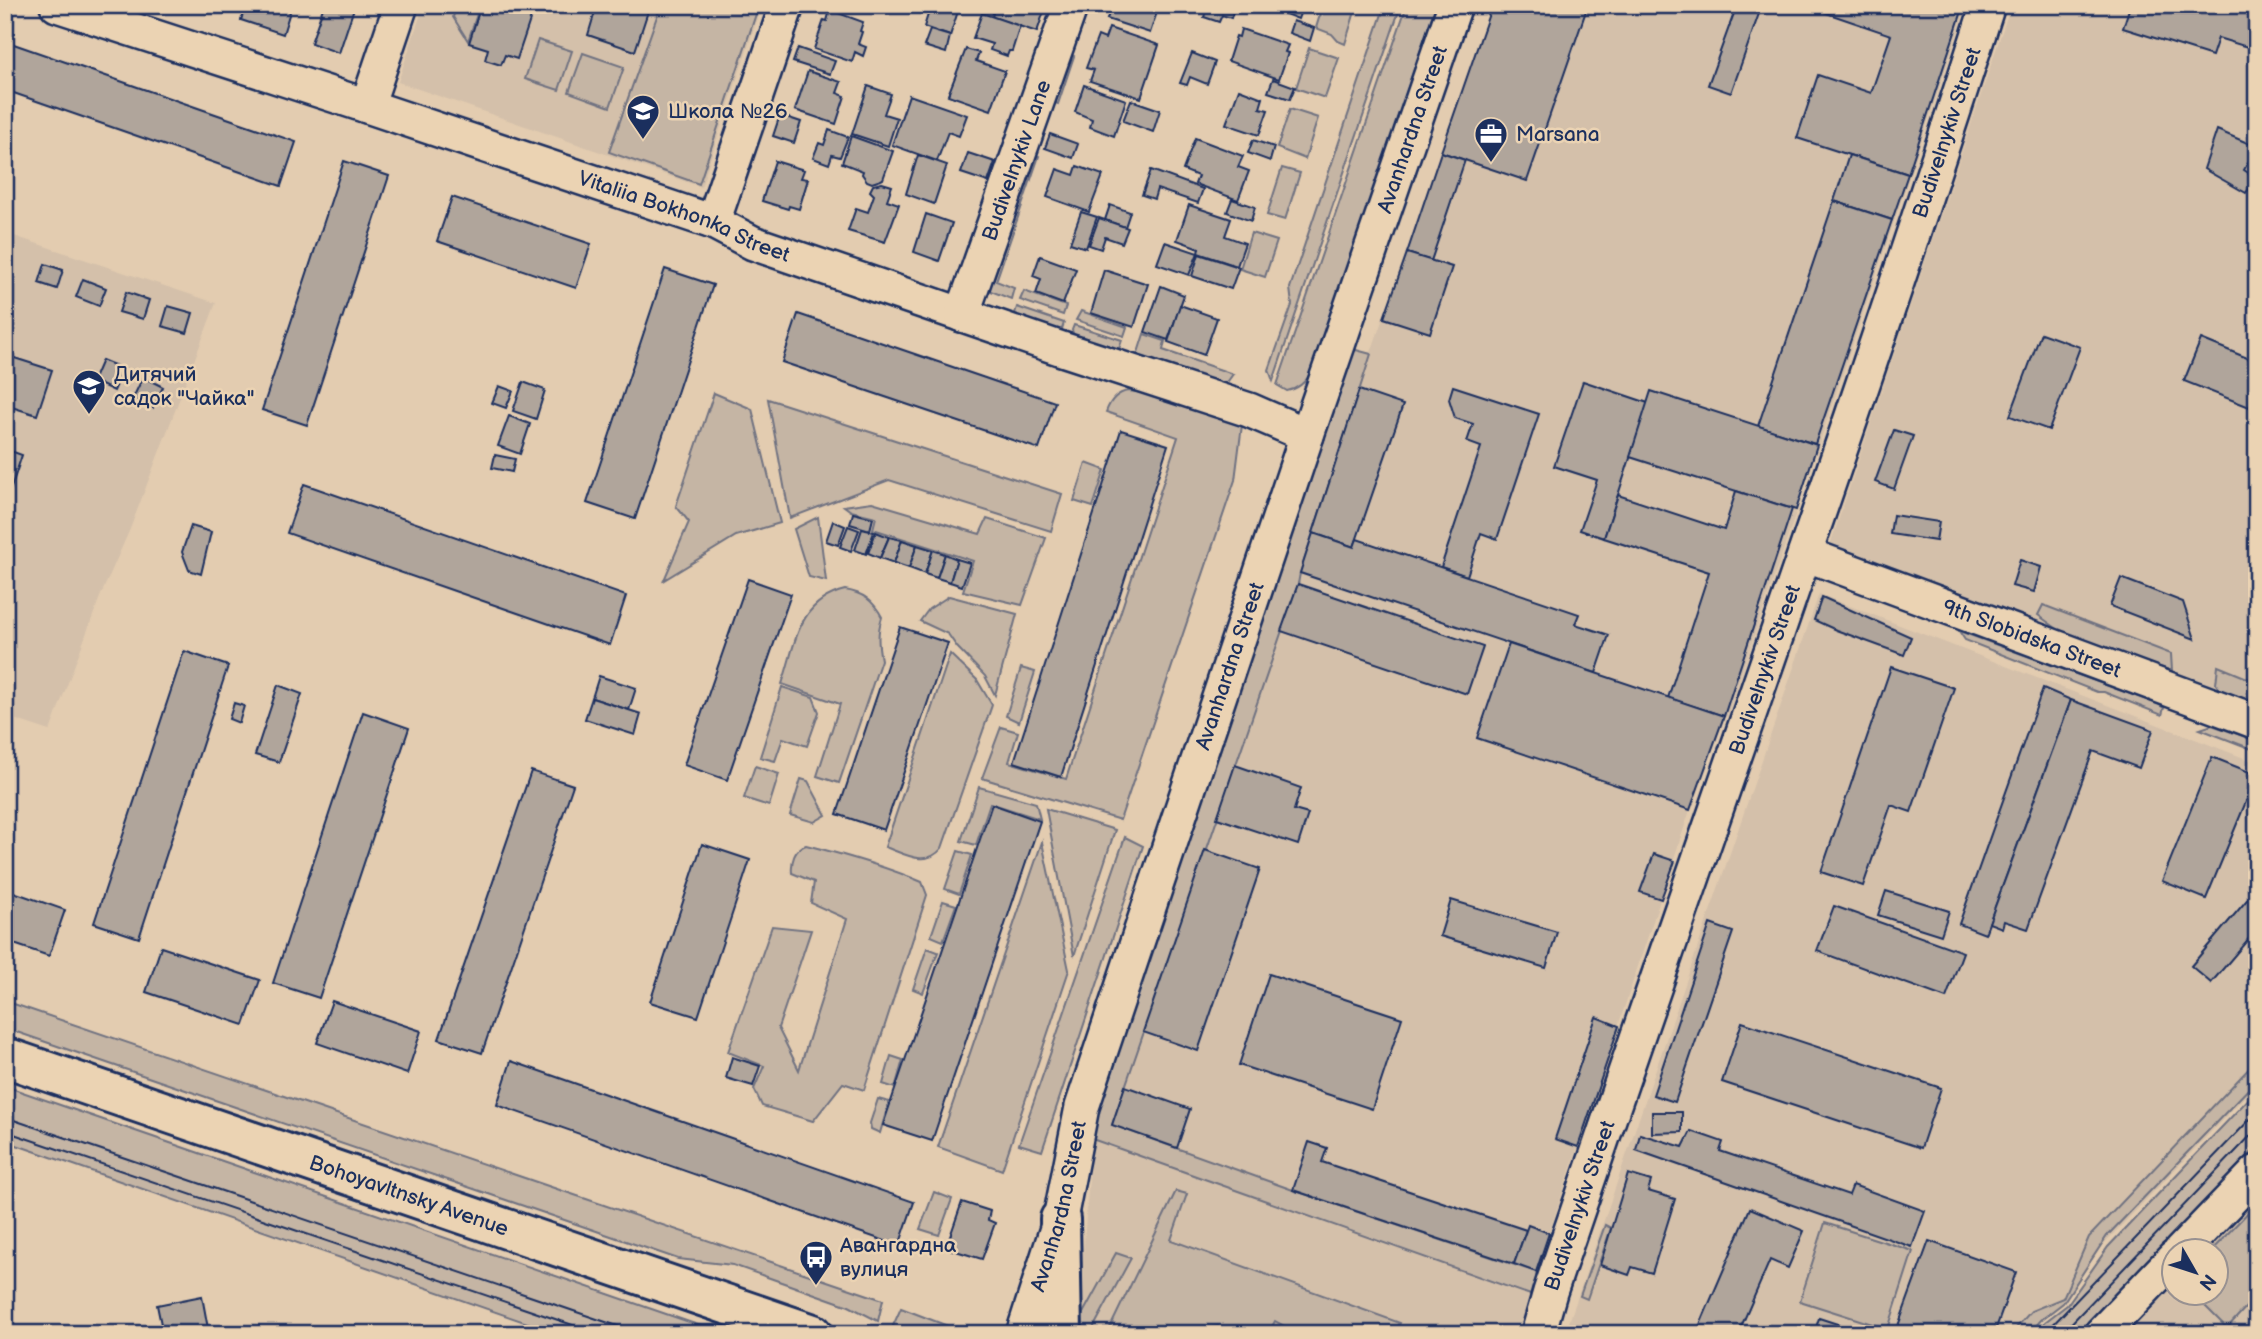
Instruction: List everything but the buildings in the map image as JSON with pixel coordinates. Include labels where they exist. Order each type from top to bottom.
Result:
[{"type":"main road","name":"Bohoyavltnsky Avenue","points":[[5,1057],[813,1334]]},
{"type":"main road","points":[[1060,1219],[1062,1334]]},
{"type":"street","name":"Vitaliia Bokhonka Street","points":[[57,5],[131,18],[367,106],[713,222],[752,243],[1249,410],[1307,435]]},
{"type":"street","points":[[367,106],[401,5]]},
{"type":"street","points":[[713,222],[787,5]]},
{"type":"street","name":"Budivelnykiv Lane","points":[[962,315],[1071,5]]},
{"type":"street","name":"Avanhardna Street","points":[[1023,1334],[1060,1219],[1082,1107],[1307,435],[1455,5]]},
{"type":"street","name":"Budivelnykiv Street","points":[[1538,1334],[1639,1029],[1805,554],[1988,5]]},
{"type":"street","name":"9th Slobidska Street","points":[[1805,554],[2257,722]]},
{"type":"street","points":[[2193,1238],[2257,1172]]},
{"type":"street","points":[[2101,1334],[2160,1273]]},
{"type":"shaded area","name":"Школа №26","points":[[424,5],[762,5],[701,187],[398,82]]},
{"type":"shaded area","points":[[457,5],[480,5],[468,41],[453,17]]},
{"type":"shaded area","points":[[661,5],[759,5],[699,184],[609,152]]},
{"type":"shaded area","points":[[1323,5],[1357,5],[1345,44],[1332,34],[1316,28]]},
{"type":"shaded area","points":[[1385,5],[1401,5],[1273,381],[1269,370],[1292,305],[1290,288]]},
{"type":"shaded area","points":[[1407,5],[1436,5],[1311,373],[1301,385],[1287,391],[1277,385]]},
{"type":"shaded area","points":[[1492,5],[1967,5],[1727,717],[1724,716],[1690,810],[1536,1272],[1293,1190],[1112,1125],[1298,584],[1368,361]]},
{"type":"shaded area","points":[[2011,5],[2257,5],[2257,709],[1830,545]]},
{"type":"shaded area","points":[[538,40],[572,51],[559,90],[525,79]]},
{"type":"shaded area","points":[[1309,48],[1339,58],[1325,98],[1296,88]]},
{"type":"shaded area","points":[[1061,51],[1074,56],[1058,104],[1044,99]]},
{"type":"shaded area","points":[[583,53],[624,67],[610,107],[569,92]]},
{"type":"shaded area","points":[[1290,109],[1318,118],[1305,159],[1277,148]]},
{"type":"shaded area","points":[[1025,151],[1039,156],[996,281],[1014,288],[1011,299],[983,288]]},
{"type":"shaded area","points":[[1282,168],[1300,173],[1285,220],[1267,215]]},
{"type":"shaded area","name":"Дитячий садок \"Чайка\"","points":[[5,233],[216,303],[50,731],[5,716]]},
{"type":"shaded area","points":[[1251,233],[1277,241],[1265,277],[1240,269]]},
{"type":"shaded area","points":[[1024,291],[1066,306],[1063,315],[1020,300]]},
{"type":"shaded area","points":[[1017,307],[1064,323],[1060,335],[1013,320]]},
{"type":"shaded area","points":[[1081,311],[1127,327],[1124,336],[1076,320]]},
{"type":"shaded area","points":[[1074,325],[1122,340],[1118,352],[1075,339],[1072,330]]},
{"type":"shaded area","points":[[1144,334],[1165,341],[1163,350],[1233,374],[1228,381],[1221,384],[1136,359]]},
{"type":"shaded area","points":[[1350,351],[1371,354],[1298,584],[1112,1125],[1293,1190],[1536,1272],[1539,1298],[1092,1139],[1093,1111]]},
{"type":"shaded area","points":[[1128,391],[1161,395],[1243,417],[1235,480],[1120,820],[982,778],[1001,727],[1018,732],[1009,762],[1066,779],[1178,437],[1106,412],[1114,398]]},
{"type":"shaded area","points":[[714,393],[752,409],[780,523],[736,536],[664,580],[689,522],[676,506]]},
{"type":"shaded area","points":[[768,399],[1062,494],[1051,531],[889,480],[790,518]]},
{"type":"shaded area","points":[[1086,463],[1105,470],[1093,507],[1074,501]]},
{"type":"shaded area","points":[[872,502],[980,534],[987,519],[1046,538],[1022,605],[963,591],[973,561],[873,529],[876,517],[851,511],[844,506]]},
{"type":"shaded area","points":[[818,517],[826,581],[809,577],[794,529]]},
{"type":"shaded area","points":[[845,590],[867,598],[882,617],[878,638],[881,660],[839,783],[817,776],[840,704],[782,684],[795,639],[808,614],[829,596]]},
{"type":"shaded area","points":[[1819,594],[2257,763],[2257,1084],[2099,1249],[2063,1303],[2041,1320],[2029,1334],[1565,1334]]},
{"type":"shaded area","points":[[949,596],[1017,614],[995,695],[985,676],[948,634],[920,621],[929,609]]},
{"type":"shaded area","points":[[2043,605],[2171,654],[2172,671],[2070,638],[2038,615]]},
{"type":"shaded area","points":[[1959,631],[2158,704],[2164,708],[2162,715],[1965,640]]},
{"type":"shaded area","points":[[950,654],[977,680],[992,705],[942,848],[929,857],[915,858],[885,847]]},
{"type":"shaded area","points":[[2218,666],[2257,682],[2257,706],[2220,690],[2216,684]]},
{"type":"shaded area","points":[[1021,668],[1035,672],[1019,722],[1006,716]]},
{"type":"shaded area","points":[[782,687],[813,697],[819,712],[807,746],[783,738],[775,761],[760,757]]},
{"type":"shaded area","points":[[2212,725],[2257,741],[2257,751],[2200,729]]},
{"type":"shaded area","points":[[755,766],[779,774],[769,806],[744,798]]},
{"type":"shaded area","points":[[801,779],[808,781],[826,815],[814,822],[790,815]]},
{"type":"shaded area","points":[[979,787],[1036,803],[1040,819],[990,803],[976,845],[961,841]]},
{"type":"shaded area","points":[[1046,809],[1115,830],[1074,956]]},
{"type":"shaded area","points":[[1125,837],[1143,846],[1042,1151],[1019,1144]]},
{"type":"shaded area","points":[[1042,842],[1069,970],[1002,1170],[938,1147]]},
{"type":"shaded area","points":[[806,845],[865,861],[922,882],[927,895],[864,1090],[843,1083],[813,1121],[762,1106],[754,1089],[764,1066],[728,1052],[772,926],[811,930],[778,1028],[799,1070],[847,919],[811,903],[814,882],[792,873],[794,856]]},
{"type":"shaded area","points":[[958,851],[972,855],[959,894],[945,889]]},
{"type":"shaded area","points":[[943,901],[956,905],[943,941],[931,936]]},
{"type":"shaded area","points":[[927,948],[938,952],[923,993],[913,989]]},
{"type":"shaded area","points":[[5,1001],[883,1300],[878,1321],[849,1306],[733,1265],[678,1259],[5,1028]]},
{"type":"shaded area","points":[[891,1056],[903,1060],[895,1088],[883,1084]]},
{"type":"shaded area","points":[[2257,1060],[2257,1080],[2107,1236],[2063,1303],[2041,1320],[2029,1334],[2011,1334],[2031,1311],[2063,1298],[2089,1237]]},
{"type":"shaded area","points":[[5,1086],[724,1334],[559,1334],[5,1141]]},
{"type":"shaded area","points":[[2257,1090],[2257,1147],[2169,1238],[2160,1238],[2160,1248],[2077,1334],[2034,1334],[2067,1305],[2108,1247]]},
{"type":"shaded area","points":[[878,1099],[889,1102],[880,1133],[871,1129],[870,1123]]},
{"type":"shaded area","points":[[1092,1139],[1539,1298],[1528,1334],[1077,1334]]},
{"type":"shaded area","points":[[1176,1191],[1187,1194],[1171,1240],[1400,1323],[1394,1334],[1299,1334],[1275,1321],[1268,1334],[1219,1334],[1218,1326],[1199,1329],[1199,1334],[1107,1334]]},
{"type":"shaded area","points":[[934,1192],[952,1199],[939,1235],[920,1229]]},
{"type":"shaded area","points":[[2257,1199],[2257,1334],[2127,1334],[2160,1300],[2160,1308],[2230,1308],[2230,1238],[2219,1238]]},
{"type":"shaded area","points":[[2257,1203],[2257,1295],[2227,1328],[2207,1308],[2230,1308],[2230,1238],[2223,1238]]},
{"type":"shaded area","points":[[1825,1223],[1913,1251],[1888,1329],[1800,1301]]},
{"type":"shaded area","points":[[1605,1225],[1611,1228],[1587,1299],[1580,1296]]},
{"type":"shaded area","points":[[1116,1253],[1131,1258],[1090,1334],[1083,1334],[1080,1330],[1082,1315]]},
{"type":"shaded area","points":[[901,1308],[965,1334],[905,1334],[892,1328]]},
{"type":"tram line","points":[[2044,1334],[2257,1112]]},
{"type":"tram line","points":[[5,1117],[641,1334]]},
{"type":"tram line","points":[[2061,1334],[2257,1129]]},
{"type":"tram line","points":[[5,1131],[599,1334]]},
{"type":"place","name":"Школа №26","points":[[643,141]]},
{"type":"place","name":"Marsana","points":[[1491,164]]},
{"type":"place","name":"Дитячий садок \"Чайка\"","points":[[89,416]]},
{"type":"place","name":"Авангардна вулиця","points":[[816,1287]]}]
